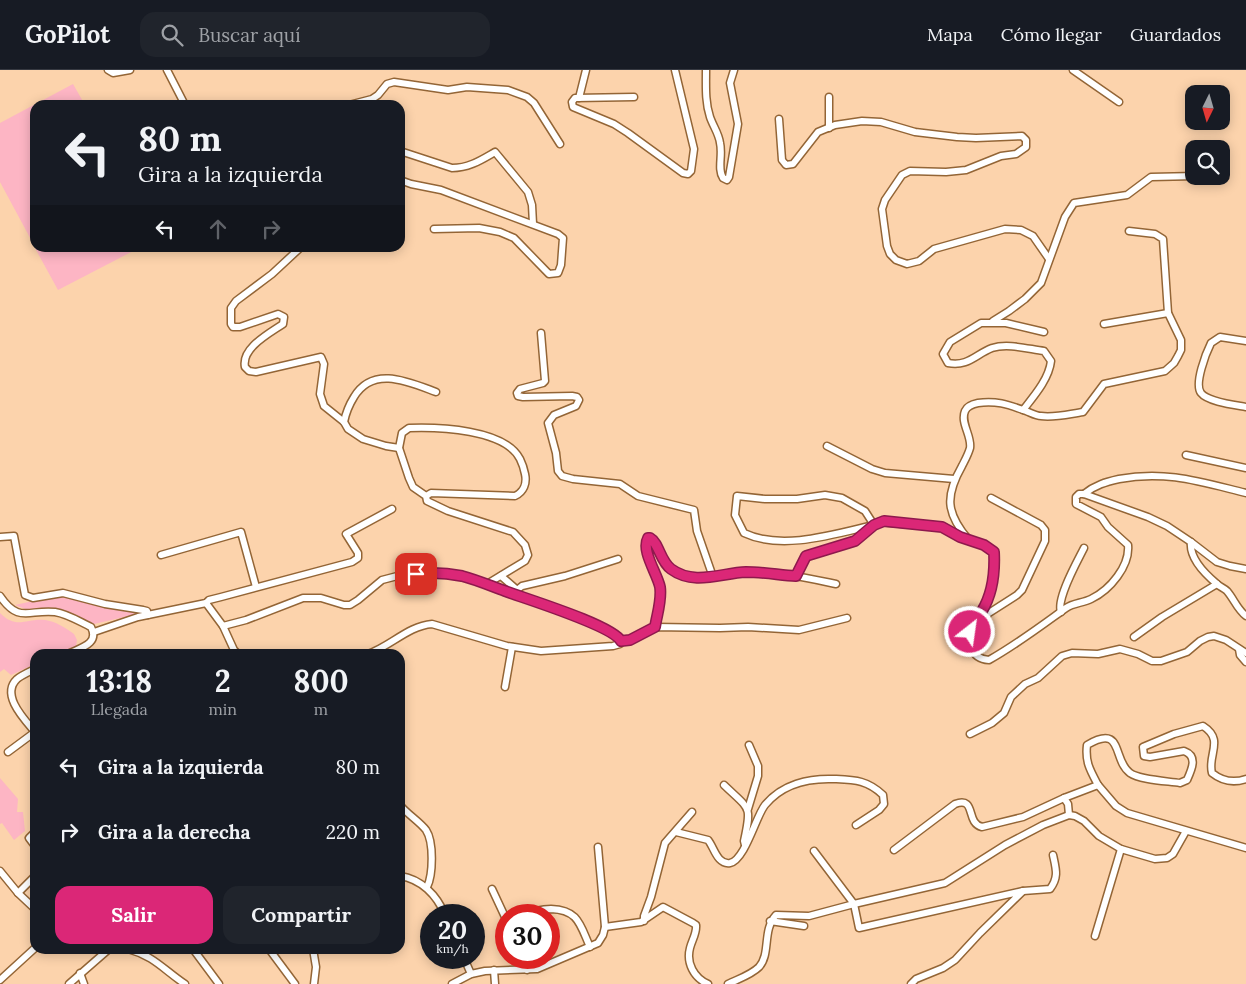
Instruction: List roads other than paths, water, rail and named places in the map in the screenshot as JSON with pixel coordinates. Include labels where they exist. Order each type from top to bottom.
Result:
[{"type":"street","points":[[108,70],[114,73],[130,70]]},
{"type":"street","points":[[167,70],[182,100]]},
{"type":"street","points":[[579,98],[586,70]]},
{"type":"street","points":[[634,97],[576,98],[572,102],[573,107],[614,124],[683,173],[688,174],[691,171],[694,149],[675,70]]},
{"type":"street","points":[[706,70],[706,101],[710,117],[720,141],[722,154],[720,174],[727,180],[738,130],[730,83],[734,70]]},
{"type":"street","points":[[1073,70],[1119,102]]},
{"type":"street","points":[[368,100],[378,95],[387,84],[394,82],[448,90],[467,87],[508,90],[527,97],[534,103],[560,144]]},
{"type":"street","points":[[829,97],[829,128]]},
{"type":"street","points":[[779,119],[782,160],[786,165],[793,164],[818,132],[862,121],[882,122],[915,132],[957,137],[1022,136],[1026,140],[1026,147],[1016,154],[1002,156],[966,170],[946,172],[910,171],[902,175],[885,200],[882,209],[887,246],[890,254],[896,260],[907,264],[919,261],[934,249],[1005,230],[1020,230],[1033,236],[1049,259]]},
{"type":"street","points":[[405,153],[452,168],[461,168],[479,162],[495,152],[528,192],[532,205],[533,224]]},
{"type":"street","points":[[992,322],[1025,299],[1041,283],[1065,217],[1074,203],[1127,195],[1151,177],[1185,176]]},
{"type":"street","points":[[405,182],[441,190],[558,234],[562,238],[558,273],[549,274],[514,238],[500,232],[479,228],[434,229]]},
{"type":"street","points":[[969,540],[960,530],[950,511],[950,494],[954,479],[967,457],[970,447],[964,413],[968,407],[996,401],[1040,416],[1083,412],[1104,384],[1165,371],[1174,363],[1181,350],[1181,340],[1168,313],[1162,239],[1155,234],[1129,230]]},
{"type":"street","points":[[296,252],[272,274],[236,301],[231,308],[231,324],[233,327],[240,327],[278,314],[284,317],[283,324],[260,339],[248,352],[244,360],[245,367],[249,371],[256,372],[321,357],[324,364],[320,394],[324,406],[363,439],[399,448]]},
{"type":"street","points":[[1104,324],[1168,313]]},
{"type":"street","points":[[1023,410],[1037,392],[1050,370],[1051,361],[1044,351],[1009,346],[992,348],[972,360],[955,364],[948,363],[943,354],[950,342],[980,323],[1006,323],[1044,332]]},
{"type":"street","points":[[541,333],[545,381],[520,389],[517,393],[518,396],[523,397],[576,396],[579,400],[576,406],[554,415],[548,423],[556,453],[558,471],[562,476],[573,479],[620,484],[638,496],[694,510],[697,531],[713,577]]},
{"type":"street","points":[[1246,341],[1220,337],[1211,343],[1199,380],[1199,388],[1201,394],[1210,399],[1246,407]]},
{"type":"street","points":[[344,422],[346,410],[356,394],[367,383],[378,379],[395,378],[436,392]]},
{"type":"street","points":[[426,496],[431,492],[515,496],[522,492],[525,480],[520,459],[515,451],[507,445],[467,430],[409,428],[402,433],[399,448],[413,487],[426,496],[427,501],[448,511],[513,532],[525,544],[528,552],[527,558],[521,564],[487,584]]},
{"type":"street","points":[[827,446],[872,469],[885,473],[954,479]]},
{"type":"street","points":[[1186,455],[1246,468]]},
{"type":"street","points":[[1084,494],[1092,487],[1102,483],[1146,475],[1190,479],[1246,493]]},
{"type":"street","points":[[874,525],[865,511],[842,498],[825,495],[798,500],[737,496],[735,515],[744,533],[755,538],[804,541],[874,525],[884,521],[942,527],[984,545],[994,552],[994,568],[989,597],[982,612],[973,623],[970,632],[970,644],[972,651],[977,657],[988,660],[1071,605],[1082,604],[1102,593],[1111,585],[1126,561],[1129,554],[1128,545],[1101,518],[1076,504],[1076,497],[1079,494],[1084,494],[1148,517],[1167,526],[1217,562],[1246,569]]},
{"type":"street","points":[[973,623],[1022,590],[1045,541],[1045,530],[1041,525],[991,498]]},
{"type":"street","points":[[94,632],[108,626],[148,615],[206,603],[209,600],[356,560],[359,556],[358,553],[346,534],[392,509]]},
{"type":"street","points":[[796,576],[806,556],[855,541],[874,525]]},
{"type":"street","points":[[161,554],[241,532],[256,587]]},
{"type":"street","points":[[0,536],[14,536],[25,595],[39,597],[63,593],[105,604],[143,610],[148,615]]},
{"type":"street","points":[[655,627],[660,588],[645,546],[648,538],[655,541],[659,553],[671,570],[690,578],[713,577],[745,572],[796,576],[836,584]]},
{"type":"street","points":[[1191,542],[1193,555],[1198,563],[1217,584],[1226,590],[1241,612],[1246,616]]},
{"type":"street","points":[[1061,612],[1059,608],[1062,597],[1084,548]]},
{"type":"street","points":[[514,592],[618,559]]},
{"type":"street","points":[[223,628],[303,598],[321,598],[344,605],[350,604],[358,600],[382,580],[405,574],[427,573],[462,576],[514,592],[609,631],[620,638],[621,641]]},
{"type":"street","points":[[502,576],[514,592]]},
{"type":"street","points":[[1134,637],[1162,617],[1217,584]]},
{"type":"street","points":[[0,596],[13,611],[31,613],[57,612],[92,627],[94,632],[93,639],[89,645],[80,649]]},
{"type":"street","points":[[206,603],[229,637],[234,649]]},
{"type":"street","points":[[377,649],[409,631],[432,624],[512,647],[541,651],[613,646],[620,644],[621,641],[630,640],[655,627],[748,627],[799,630],[847,618]]},
{"type":"street","points":[[970,734],[992,723],[1004,713],[1012,698],[1025,684],[1038,678],[1062,656],[1072,653],[1098,654],[1120,650],[1132,652],[1152,661],[1161,661],[1187,652],[1200,641],[1214,636],[1226,640],[1243,651],[1240,655],[1246,662]]},
{"type":"street","points":[[505,687],[512,647]]},
{"type":"street","points":[[30,672],[17,680],[12,686],[12,693],[18,710],[30,726]]},
{"type":"street","points":[[1246,779],[1236,781],[1224,780],[1212,773],[1210,767],[1214,751],[1214,737],[1203,726],[1174,734],[1144,747],[1144,756],[1150,757],[1184,750],[1189,752],[1192,756],[1193,767],[1187,780],[1180,783],[1137,776],[1129,772],[1124,767],[1115,744],[1109,740],[1097,739],[1087,745],[1086,757],[1089,768],[1098,785],[1116,806],[1127,813],[1246,848]]},
{"type":"street","points":[[8,752],[30,736]]},
{"type":"street","points":[[745,846],[744,841],[749,818],[748,809],[758,776],[758,766],[750,746]]},
{"type":"street","points":[[676,832],[708,840],[719,858],[727,863],[736,860],[756,827],[764,806],[775,795],[799,782],[816,779],[860,781],[874,787],[884,795],[884,804],[879,810],[856,825]]},
{"type":"street","points":[[724,785],[748,809]]},
{"type":"street","points":[[894,850],[955,804],[961,802],[965,802],[968,805],[974,823],[978,827],[982,827],[1024,816],[1098,785]]},
{"type":"street","points":[[1064,798],[1068,804],[1069,815]]},
{"type":"street","points":[[644,920],[665,843],[692,812]]},
{"type":"street","points":[[405,813],[426,830],[430,844],[430,876],[427,887]]},
{"type":"street","points":[[728,984],[754,972],[760,966],[764,959],[770,922],[776,915],[809,916],[945,883],[1005,846],[1044,825],[1069,815],[1084,821],[1099,836],[1120,849],[1155,859],[1167,858],[1173,854],[1186,831]]},
{"type":"street","points":[[452,984],[471,974],[494,970],[537,969],[590,947],[601,938],[605,927],[598,847]]},
{"type":"street","points":[[1096,936],[1120,849]]},
{"type":"street","points":[[814,851],[854,904],[859,928],[1050,888],[1055,882],[1057,873],[1053,855]]},
{"type":"street","points":[[0,871],[18,893],[30,904]]},
{"type":"street","points":[[405,877],[427,887],[439,904]]},
{"type":"street","points":[[18,893],[30,881]]},
{"type":"street","points":[[492,889],[499,904]]},
{"type":"street","points":[[911,984],[916,979],[943,968],[955,960],[1024,892]]},
{"type":"street","points":[[605,927],[634,924],[644,920],[663,906],[696,925],[696,931],[690,947],[689,960],[692,971],[703,983]]},
{"type":"street","points":[[560,910],[567,911],[574,915],[590,947]]},
{"type":"street","points":[[770,922],[804,926]]},
{"type":"street","points":[[0,980],[30,953]]},
{"type":"street","points":[[69,984],[97,954]]},
{"type":"street","points":[[144,954],[159,962],[185,984]]},
{"type":"street","points":[[197,954],[219,984]]},
{"type":"street","points":[[273,954],[296,984]]},
{"type":"street","points":[[314,954],[316,967],[314,984]]},
{"type":"street","points":[[469,969],[471,974]]},
{"type":"street","points":[[494,970],[495,984]]},
{"type":"street","points":[[80,974],[84,984]]}]
